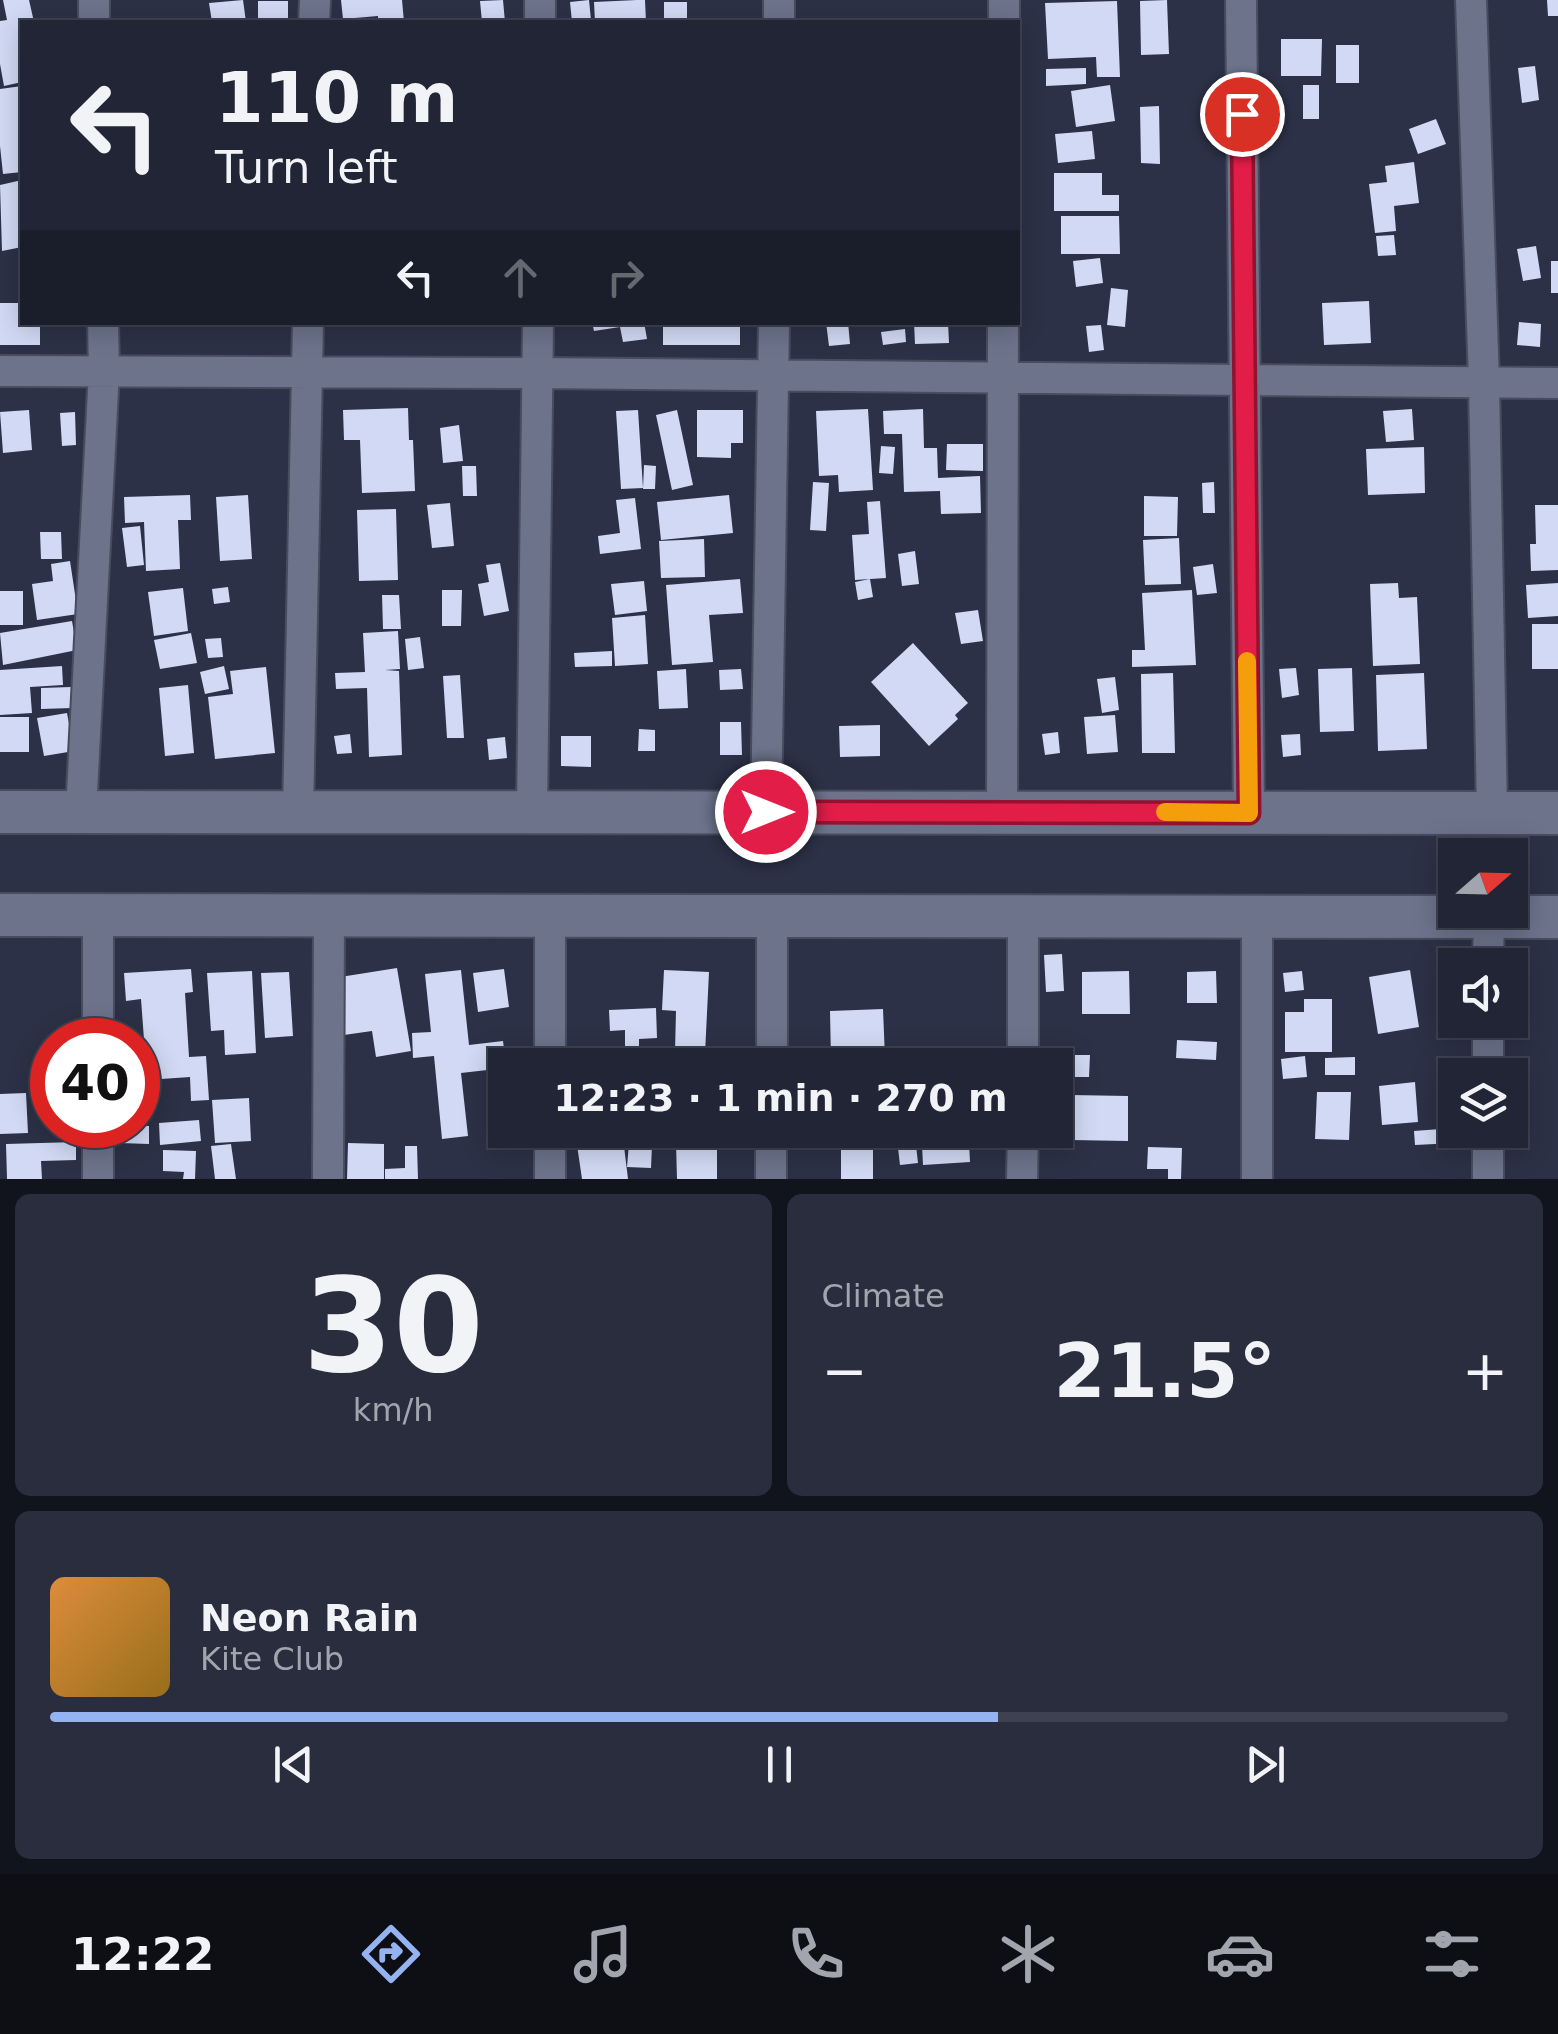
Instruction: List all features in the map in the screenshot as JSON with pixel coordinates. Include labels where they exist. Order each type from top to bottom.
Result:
[{"type":"street","points":[[1241,0],[1249,813]]},
{"type":"street","points":[[1471,0],[1484,382],[1492,813]]},
{"type":"street","points":[[81,812],[104,371],[102,325]]},
{"type":"street","points":[[298,812],[308,325]]},
{"type":"street","points":[[532,812],[538,325]]},
{"type":"street","points":[[766,812],[774,325]]},
{"type":"street","points":[[1002,812],[1003,325]]},
{"type":"street","points":[[0,370],[1558,383]]},
{"type":"street","points":[[0,812],[1558,813]]},
{"type":"street","points":[[0,914],[1438,916]]},
{"type":"street","points":[[98,915],[98,1018]]},
{"type":"street","points":[[328,1179],[329,915]]},
{"type":"street","points":[[550,915],[550,1048]]},
{"type":"street","points":[[772,916],[772,1048]]},
{"type":"street","points":[[1023,916],[1023,1048]]},
{"type":"street","points":[[1257,916],[1257,1179]]},
{"type":"street","points":[[1528,917],[1558,917]]},
{"type":"street","points":[[98,1148],[98,1179]]},
{"type":"street","points":[[550,1148],[550,1179]]},
{"type":"street","points":[[771,1179],[772,1148]]},
{"type":"street","points":[[1022,1148],[1022,1179]]},
{"type":"street","points":[[1488,1148],[1488,1179]]},
{"type":"building","points":[[3,0],[29,0],[34,20],[20,20],[20,82],[4,86],[0,21],[7,20]]},
{"type":"building","points":[[243,0],[246,20],[212,20],[209,3]]},
{"type":"building","points":[[341,0],[402,0],[404,20],[378,20],[378,16],[343,19]]},
{"type":"building","points":[[503,0],[505,20],[482,20],[480,1]]},
{"type":"building","points":[[589,0],[591,20],[572,20],[570,2]]},
{"type":"building","points":[[645,0],[646,20],[595,20],[594,2]]},
{"type":"building","points":[[1167,0],[1169,54],[1141,55],[1140,1]]},
{"type":"building","points":[[1547,0],[1558,0],[1558,16],[1548,16]]},
{"type":"building","points":[[258,1],[288,1],[288,20],[258,20]]},
{"type":"building","points":[[1117,1],[1120,77],[1097,77],[1096,57],[1048,59],[1045,3]]},
{"type":"building","points":[[664,2],[687,2],[687,20],[664,20]]},
{"type":"building","points":[[1281,39],[1322,39],[1321,76],[1281,76]]},
{"type":"building","points":[[1336,45],[1359,45],[1359,83],[1336,83]]},
{"type":"building","points":[[1535,66],[1539,100],[1522,103],[1518,68]]},
{"type":"building","points":[[1086,68],[1086,84],[1046,86],[1046,69]]},
{"type":"building","points":[[1110,85],[1115,121],[1076,127],[1071,91]]},
{"type":"building","points":[[1303,85],[1319,85],[1319,119],[1303,119]]},
{"type":"building","points":[[20,86],[20,172],[3,174],[0,89]]},
{"type":"building","points":[[1159,106],[1160,164],[1141,163],[1140,107]]},
{"type":"building","points":[[1436,119],[1446,144],[1418,154],[1409,129]]},
{"type":"building","points":[[1092,131],[1095,159],[1058,163],[1055,134]]},
{"type":"building","points":[[1414,162],[1419,203],[1394,206],[1396,231],[1375,233],[1369,184],[1387,182],[1385,166]]},
{"type":"building","points":[[1054,173],[1102,173],[1102,195],[1119,195],[1119,211],[1054,211]]},
{"type":"building","points":[[20,180],[20,247],[2,251],[0,185]]},
{"type":"building","points":[[1061,216],[1119,216],[1120,254],[1061,254]]},
{"type":"building","points":[[1394,235],[1396,255],[1378,256],[1376,236]]},
{"type":"building","points":[[1536,246],[1541,278],[1523,281],[1517,249]]},
{"type":"building","points":[[1100,258],[1103,283],[1076,287],[1073,261]]},
{"type":"building","points":[[1551,261],[1558,261],[1558,293],[1551,293]]},
{"type":"building","points":[[1111,288],[1128,290],[1125,327],[1107,325]]},
{"type":"building","points":[[1369,301],[1371,343],[1324,345],[1322,303]]},
{"type":"building","points":[[0,303],[20,303],[20,325],[40,325],[40,345],[0,345]]},
{"type":"building","points":[[1519,322],[1541,324],[1540,347],[1517,345]]},
{"type":"building","points":[[593,325],[645,325],[647,339],[623,342],[620,327],[594,331]]},
{"type":"building","points":[[663,325],[740,325],[740,345],[663,345]]},
{"type":"building","points":[[826,325],[848,325],[850,344],[829,346]]},
{"type":"building","points":[[914,325],[948,325],[949,343],[915,344]]},
{"type":"building","points":[[1101,325],[1104,350],[1089,352],[1086,326]]},
{"type":"building","points":[[905,329],[906,342],[883,345],[881,332]]},
{"type":"building","points":[[408,408],[415,491],[362,493],[360,440],[344,440],[343,410]]},
{"type":"building","points":[[868,409],[873,490],[839,492],[838,475],[819,476],[816,411]]},
{"type":"building","points":[[923,409],[924,448],[937,448],[938,478],[980,476],[981,513],[941,514],[940,491],[904,492],[902,434],[884,434],[883,411]]},
{"type":"building","points":[[1412,409],[1414,440],[1386,442],[1383,411]]},
{"type":"building","points":[[29,410],[32,450],[3,453],[0,412]]},
{"type":"building","points":[[638,410],[643,488],[621,489],[616,411]]},
{"type":"building","points":[[677,410],[693,485],[672,490],[656,415]]},
{"type":"building","points":[[697,410],[743,410],[743,443],[731,443],[731,458],[697,457]]},
{"type":"building","points":[[75,412],[76,445],[62,446],[60,413]]},
{"type":"building","points":[[459,425],[463,461],[443,463],[440,428]]},
{"type":"building","points":[[947,444],[983,444],[983,471],[946,470]]},
{"type":"building","points":[[881,446],[895,447],[893,474],[879,473]]},
{"type":"building","points":[[1424,447],[1425,493],[1368,495],[1366,449]]},
{"type":"building","points":[[644,465],[656,466],[655,489],[643,489]]},
{"type":"building","points":[[462,466],[476,466],[477,496],[463,496]]},
{"type":"building","points":[[813,482],[829,483],[826,531],[810,530]]},
{"type":"building","points":[[1214,482],[1215,513],[1203,513],[1202,483]]},
{"type":"building","points":[[190,495],[191,520],[178,520],[180,569],[146,571],[144,522],[125,523],[124,497]]},
{"type":"building","points":[[248,495],[252,559],[220,561],[216,497]]},
{"type":"building","points":[[729,495],[733,533],[661,540],[657,502]]},
{"type":"building","points":[[1144,496],[1178,497],[1177,536],[1144,536]]},
{"type":"building","points":[[635,498],[641,549],[600,554],[598,536],[620,533],[616,500]]},
{"type":"building","points":[[880,501],[886,578],[855,580],[852,535],[869,534],[867,502]]},
{"type":"building","points":[[450,503],[454,546],[432,548],[427,505]]},
{"type":"building","points":[[1535,505],[1558,505],[1558,570],[1531,571],[1530,544],[1536,544]]},
{"type":"building","points":[[396,509],[398,580],[359,581],[357,510]]},
{"type":"building","points":[[140,526],[144,565],[127,567],[122,528]]},
{"type":"building","points":[[40,532],[61,532],[62,559],[41,559]]},
{"type":"building","points":[[1179,538],[1181,584],[1145,585],[1143,540]]},
{"type":"building","points":[[704,539],[705,577],[661,578],[659,541]]},
{"type":"building","points":[[915,551],[919,584],[902,586],[898,554]]},
{"type":"building","points":[[70,561],[78,614],[37,620],[32,584],[53,581],[51,564]]},
{"type":"building","points":[[500,563],[509,611],[484,616],[478,584],[489,582],[486,565]]},
{"type":"building","points":[[1213,564],[1217,593],[1197,595],[1193,567]]},
{"type":"building","points":[[740,579],[743,613],[709,615],[713,662],[672,665],[666,585]]},
{"type":"building","points":[[870,579],[873,597],[858,600],[855,582]]},
{"type":"building","points":[[644,581],[647,611],[615,615],[611,584]]},
{"type":"building","points":[[1398,583],[1399,598],[1417,597],[1420,664],[1373,666],[1370,584]]},
{"type":"building","points":[[1558,583],[1558,616],[1528,618],[1526,585]]},
{"type":"building","points":[[228,587],[230,602],[214,604],[212,589]]},
{"type":"building","points":[[183,588],[188,631],[154,636],[148,592]]},
{"type":"building","points":[[442,590],[462,590],[461,626],[442,626]]},
{"type":"building","points":[[1192,590],[1196,665],[1132,667],[1132,650],[1145,650],[1142,593]]},
{"type":"building","points":[[0,591],[23,591],[23,625],[0,625]]},
{"type":"building","points":[[382,595],[399,595],[401,629],[383,629]]},
{"type":"building","points":[[978,610],[983,641],[961,644],[955,613]]},
{"type":"building","points":[[645,615],[648,664],[615,666],[612,618]]},
{"type":"building","points":[[72,621],[77,650],[3,665],[0,633]]},
{"type":"building","points":[[1532,624],[1558,624],[1558,669],[1532,669]]},
{"type":"building","points":[[398,631],[400,669],[385,670],[399,671],[402,755],[369,757],[367,688],[336,689],[335,673],[365,672],[363,633]]},
{"type":"building","points":[[191,633],[197,663],[160,669],[154,640]]},
{"type":"building","points":[[420,637],[424,668],[408,670],[405,639]]},
{"type":"building","points":[[221,638],[223,657],[208,658],[205,639]]},
{"type":"building","points":[[913,643],[968,703],[955,715],[958,719],[929,746],[871,682]]},
{"type":"building","points":[[612,651],[612,666],[575,667],[574,653]]},
{"type":"building","points":[[62,666],[63,685],[30,687],[32,713],[0,715],[0,670]]},
{"type":"building","points":[[224,666],[229,689],[205,694],[200,672]]},
{"type":"building","points":[[266,667],[275,753],[215,759],[208,697],[233,694],[230,671]]},
{"type":"building","points":[[1296,668],[1299,695],[1282,698],[1279,669]]},
{"type":"building","points":[[1352,668],[1354,731],[1320,732],[1318,669]]},
{"type":"building","points":[[686,669],[688,708],[659,709],[657,671]]},
{"type":"building","points":[[741,669],[743,689],[720,690],[719,670]]},
{"type":"building","points":[[1173,673],[1175,753],[1142,753],[1141,674]]},
{"type":"building","points":[[1424,673],[1427,749],[1378,751],[1376,675]]},
{"type":"building","points":[[460,675],[464,738],[447,738],[443,676]]},
{"type":"building","points":[[1115,677],[1119,710],[1102,713],[1097,679]]},
{"type":"building","points":[[188,685],[194,753],[165,756],[159,688]]},
{"type":"building","points":[[71,687],[72,708],[41,709],[41,688]]},
{"type":"building","points":[[67,713],[74,751],[44,756],[37,718]]},
{"type":"building","points":[[1115,715],[1118,752],[1087,754],[1084,717]]},
{"type":"building","points":[[0,717],[29,717],[29,752],[0,752]]},
{"type":"building","points":[[720,722],[741,722],[742,755],[720,755]]},
{"type":"building","points":[[880,725],[880,756],[840,757],[839,726]]},
{"type":"building","points":[[639,729],[655,730],[655,751],[638,751]]},
{"type":"building","points":[[1058,732],[1060,753],[1045,755],[1042,734]]},
{"type":"building","points":[[350,734],[352,753],[337,754],[334,736]]},
{"type":"building","points":[[1300,734],[1301,755],[1283,757],[1281,735]]},
{"type":"building","points":[[561,736],[591,736],[591,767],[561,766]]},
{"type":"building","points":[[505,737],[507,758],[489,760],[487,739]]},
{"type":"building","points":[[1062,954],[1064,991],[1046,992],[1044,955]]},
{"type":"building","points":[[397,968],[411,1051],[376,1057],[372,1031],[344,1035],[334,978]]},
{"type":"building","points":[[191,969],[193,992],[185,993],[189,1057],[206,1056],[209,1100],[191,1101],[190,1077],[160,1079],[160,1018],[142,1018],[141,999],[126,1001],[124,973]]},
{"type":"building","points":[[504,969],[509,1007],[478,1012],[473,973]]},
{"type":"building","points":[[461,970],[469,1045],[503,1041],[504,1048],[488,1048],[488,1070],[461,1073],[468,1136],[442,1139],[434,1056],[413,1058],[412,1033],[431,1032],[425,974]]},
{"type":"building","points":[[664,970],[709,972],[705,1048],[675,1048],[676,1011],[662,1010]]},
{"type":"building","points":[[1410,970],[1419,1027],[1378,1034],[1369,977]]},
{"type":"building","points":[[252,971],[256,1053],[225,1055],[224,1030],[211,1031],[207,973]]},
{"type":"building","points":[[1129,971],[1130,1014],[1082,1014],[1082,972]]},
{"type":"building","points":[[1216,971],[1217,1003],[1187,1003],[1187,972]]},
{"type":"building","points":[[1302,971],[1304,990],[1285,992],[1283,973]]},
{"type":"building","points":[[289,972],[293,1036],[265,1038],[261,973]]},
{"type":"building","points":[[1304,999],[1332,999],[1332,1052],[1285,1052],[1285,1012],[1304,1012]]},
{"type":"building","points":[[656,1008],[657,1038],[639,1039],[639,1048],[625,1048],[625,1030],[610,1031],[609,1010]]},
{"type":"building","points":[[883,1009],[885,1048],[831,1048],[830,1011]]},
{"type":"building","points":[[1177,1040],[1217,1042],[1216,1060],[1176,1058]]},
{"type":"building","points":[[1073,1055],[1090,1055],[1089,1077],[1073,1077]]},
{"type":"building","points":[[1305,1056],[1307,1077],[1283,1079],[1281,1059]]},
{"type":"building","points":[[1355,1057],[1355,1075],[1325,1075],[1325,1058]]},
{"type":"building","points":[[1415,1082],[1418,1122],[1382,1125],[1379,1086]]},
{"type":"building","points":[[1317,1092],[1351,1092],[1349,1140],[1315,1139]]},
{"type":"building","points":[[26,1093],[28,1133],[0,1134],[0,1094]]},
{"type":"building","points":[[1073,1095],[1128,1096],[1128,1141],[1073,1140]]},
{"type":"building","points":[[249,1098],[251,1141],[215,1143],[212,1100]]},
{"type":"building","points":[[199,1120],[201,1141],[160,1145],[160,1123]]},
{"type":"building","points":[[1438,1129],[1438,1144],[1415,1145],[1414,1131]]},
{"type":"building","points":[[348,1143],[384,1144],[384,1179],[347,1179]]},
{"type":"building","points":[[6,1144],[76,1148],[76,1160],[41,1161],[42,1179],[7,1179]]},
{"type":"building","points":[[231,1144],[236,1179],[215,1179],[211,1146]]},
{"type":"building","points":[[405,1146],[417,1146],[418,1179],[385,1179],[385,1169],[405,1168]]},
{"type":"building","points":[[1148,1147],[1182,1148],[1181,1179],[1168,1179],[1168,1169],[1147,1169]]},
{"type":"building","points":[[577,1148],[624,1148],[628,1179],[582,1179]]},
{"type":"building","points":[[629,1148],[652,1148],[651,1168],[627,1167]]},
{"type":"building","points":[[676,1148],[717,1148],[717,1179],[677,1179]]},
{"type":"building","points":[[841,1148],[873,1148],[873,1179],[841,1179]]},
{"type":"building","points":[[898,1148],[916,1148],[918,1163],[900,1165]]},
{"type":"building","points":[[922,1148],[969,1148],[970,1162],[923,1165]]},
{"type":"building","points":[[163,1150],[196,1151],[195,1179],[183,1179],[184,1172],[163,1171]]},
{"type":"slow traffic","points":[[1165,812],[1249,813],[1247,661]]},
{"type":"route","points":[[766,812],[1249,813],[1242,114]]}]
